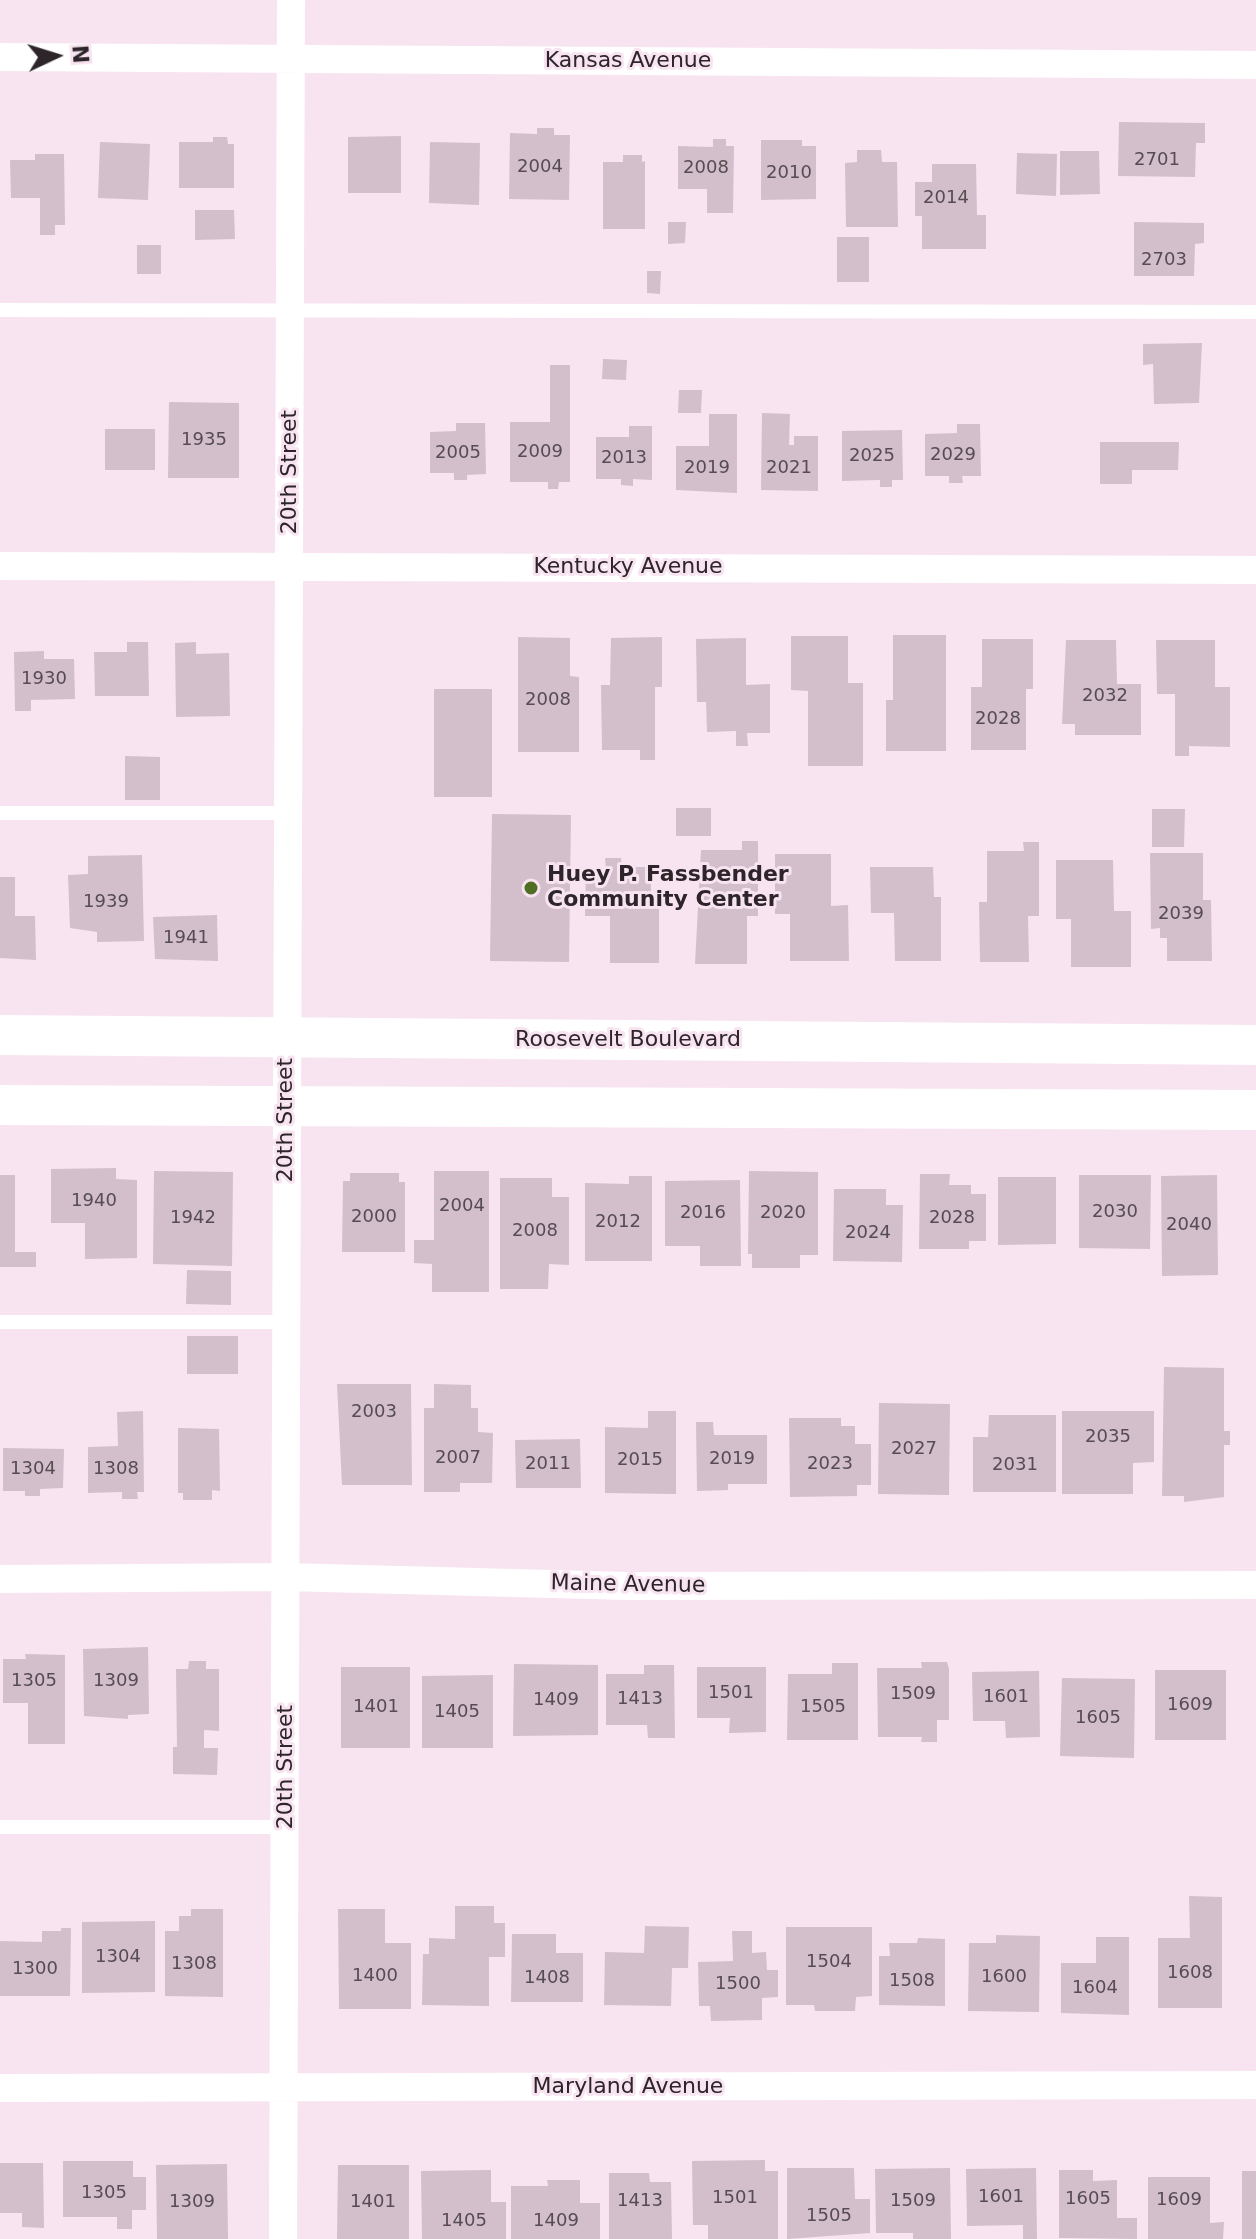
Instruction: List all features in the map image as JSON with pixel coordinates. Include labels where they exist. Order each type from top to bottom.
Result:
[{"type":"street","name":"20th Street","points":[[283,2239],[286,2088],[285,1108],[291,0]]},
{"type":"street","name":"Kansas Avenue","points":[[0,57],[1256,65]]},
{"type":"street","name":"Kentucky Avenue","points":[[0,566],[1256,570]]},
{"type":"street","name":"Roosevelt Boulevard","points":[[0,1035],[1256,1045]]},
{"type":"street","points":[[0,1105],[1256,1110]]},
{"type":"street","name":"Maine Avenue","points":[[0,1579],[286,1577],[628,1586],[1256,1585]]},
{"type":"street","name":"Maryland Avenue","points":[[0,2088],[1256,2085]]},
{"type":"lane","points":[[0,310],[290,313],[1256,312]]},
{"type":"lane","points":[[0,813],[288,813]]},
{"type":"lane","points":[[0,1322],[286,1322]]},
{"type":"lane","points":[[0,1827],[286,1827]]},
{"type":"building","points":[[1119,122],[1205,123],[1205,143],[1196,143],[1195,177],[1118,176]]},
{"type":"building","points":[[537,128],[554,128],[554,135],[570,135],[569,200],[509,199],[510,133],[537,134]]},
{"type":"building","points":[[401,136],[401,193],[348,193],[348,137]]},
{"type":"building","points":[[213,137],[227,137],[228,144],[234,144],[234,188],[179,188],[179,142],[213,142]]},
{"type":"building","points":[[713,139],[726,139],[726,146],[734,146],[733,213],[707,213],[707,189],[678,189],[678,146],[713,147]]},
{"type":"building","points":[[761,140],[802,140],[802,146],[816,146],[816,199],[761,200]]},
{"type":"building","points":[[100,142],[150,144],[148,200],[98,198]]},
{"type":"building","points":[[430,142],[480,143],[479,205],[429,203]]},
{"type":"building","points":[[857,150],[881,150],[882,162],[897,162],[898,227],[846,227],[845,163],[857,162]]},
{"type":"building","points":[[1060,151],[1099,151],[1100,194],[1060,195]]},
{"type":"building","points":[[1017,153],[1057,154],[1056,196],[1016,194]]},
{"type":"building","points":[[35,154],[64,154],[65,225],[55,225],[55,235],[40,235],[40,198],[11,198],[10,160],[35,160]]},
{"type":"building","points":[[623,155],[642,155],[642,162],[645,161],[645,229],[603,229],[603,162],[623,162]]},
{"type":"building","points":[[932,164],[976,164],[977,215],[986,215],[986,249],[922,249],[922,216],[915,216],[915,182],[932,182]]},
{"type":"building","points":[[195,210],[234,210],[235,239],[195,240]]},
{"type":"building","points":[[668,222],[686,222],[685,243],[668,244]]},
{"type":"building","points":[[1134,222],[1204,223],[1204,243],[1195,244],[1194,276],[1134,276]]},
{"type":"building","points":[[837,237],[869,237],[869,282],[837,282]]},
{"type":"building","points":[[137,245],[161,245],[161,274],[137,274]]},
{"type":"building","points":[[647,271],[661,271],[660,294],[647,293]]},
{"type":"building","points":[[1202,343],[1199,403],[1154,404],[1153,364],[1143,365],[1143,344]]},
{"type":"building","points":[[603,359],[627,360],[626,380],[602,379]]},
{"type":"building","points":[[550,365],[570,365],[570,482],[559,482],[558,489],[548,489],[548,482],[510,482],[510,422],[550,422]]},
{"type":"building","points":[[679,390],[702,390],[701,413],[678,413]]},
{"type":"building","points":[[169,402],[239,403],[239,478],[168,478]]},
{"type":"building","points":[[762,413],[790,414],[789,445],[794,445],[794,436],[818,436],[818,491],[761,490]]},
{"type":"building","points":[[709,414],[737,414],[737,493],[676,490],[676,446],[709,446]]},
{"type":"building","points":[[456,423],[485,423],[486,474],[467,475],[467,480],[454,480],[454,473],[430,473],[430,432],[456,431]]},
{"type":"building","points":[[957,424],[980,424],[981,476],[962,476],[963,483],[949,483],[949,476],[925,476],[925,434],[957,433]]},
{"type":"building","points":[[629,426],[652,426],[652,480],[633,479],[633,486],[621,485],[621,479],[596,479],[596,437],[629,437]]},
{"type":"building","points":[[105,429],[155,429],[155,470],[105,470]]},
{"type":"building","points":[[902,430],[903,480],[892,480],[892,487],[880,487],[880,480],[842,481],[842,431]]},
{"type":"building","points":[[1100,442],[1179,442],[1178,470],[1132,470],[1132,484],[1100,484]]},
{"type":"building","points":[[893,635],[946,635],[946,751],[886,751],[886,700],[893,700]]},
{"type":"building","points":[[791,636],[848,636],[848,683],[863,683],[863,766],[808,766],[808,691],[791,690]]},
{"type":"building","points":[[518,637],[570,638],[570,676],[579,677],[579,752],[518,752]]},
{"type":"building","points":[[662,637],[662,687],[655,687],[655,760],[640,760],[640,750],[602,750],[601,685],[610,685],[611,638]]},
{"type":"building","points":[[746,638],[746,685],[770,684],[770,733],[747,733],[748,746],[736,746],[736,731],[707,732],[706,702],[697,702],[696,639]]},
{"type":"building","points":[[982,639],[1033,639],[1033,689],[1026,689],[1026,750],[971,750],[971,687],[982,687]]},
{"type":"building","points":[[1066,640],[1116,640],[1117,684],[1141,684],[1141,735],[1075,735],[1075,724],[1062,724]]},
{"type":"building","points":[[1156,640],[1215,640],[1215,687],[1230,687],[1230,747],[1189,746],[1189,756],[1175,756],[1175,694],[1157,694]]},
{"type":"building","points":[[127,642],[148,642],[149,696],[95,696],[94,652],[127,652]]},
{"type":"building","points":[[196,642],[196,654],[229,653],[230,716],[176,717],[175,643]]},
{"type":"building","points":[[44,651],[44,659],[74,659],[75,699],[31,700],[31,711],[15,711],[14,652]]},
{"type":"building","points":[[434,689],[492,689],[492,797],[434,797]]},
{"type":"building","points":[[125,756],[160,757],[160,800],[125,800]]},
{"type":"building","points":[[676,808],[711,808],[711,836],[676,836]]},
{"type":"building","points":[[1152,809],[1185,809],[1184,847],[1152,847]]},
{"type":"building","name":"Huey P. Fassbender Community Center","points":[[492,814],[571,815],[569,962],[490,961]]},
{"type":"building","points":[[742,841],[758,841],[758,916],[747,916],[747,964],[695,964],[701,850],[742,850]]},
{"type":"building","points":[[1023,842],[1039,842],[1039,916],[1028,916],[1029,962],[980,962],[979,902],[987,902],[987,851],[1024,851]]},
{"type":"building","points":[[1150,853],[1203,853],[1203,900],[1211,900],[1212,961],[1167,961],[1167,938],[1160,938],[1160,928],[1151,929]]},
{"type":"building","points":[[775,854],[831,854],[831,906],[848,905],[849,961],[790,961],[790,914],[775,914]]},
{"type":"building","points":[[142,855],[144,941],[97,942],[97,932],[70,928],[68,875],[88,874],[88,856]]},
{"type":"building","points":[[605,858],[621,858],[622,867],[651,867],[651,898],[659,898],[659,963],[610,963],[610,916],[585,916],[586,869],[606,869]]},
{"type":"building","points":[[1056,860],[1113,860],[1114,911],[1131,911],[1131,967],[1071,967],[1071,919],[1056,919]]},
{"type":"building","points":[[870,867],[933,867],[934,897],[941,897],[941,961],[895,961],[894,913],[871,913]]},
{"type":"building","points":[[0,877],[15,877],[15,916],[35,916],[36,960],[0,958]]},
{"type":"building","points":[[217,915],[218,961],[155,959],[153,917]]},
{"type":"building","points":[[116,1168],[116,1179],[137,1180],[137,1258],[85,1259],[85,1223],[51,1223],[51,1169]]},
{"type":"building","points":[[154,1171],[233,1172],[232,1266],[153,1264]]},
{"type":"building","points":[[434,1171],[489,1171],[489,1292],[432,1292],[432,1264],[414,1263],[414,1240],[434,1240]]},
{"type":"building","points":[[749,1171],[818,1172],[818,1255],[800,1255],[800,1268],[752,1268],[752,1254],[748,1254]]},
{"type":"building","points":[[350,1173],[399,1173],[399,1182],[405,1182],[405,1252],[342,1252],[343,1181],[350,1181]]},
{"type":"building","points":[[920,1174],[950,1174],[949,1185],[971,1185],[971,1194],[986,1194],[986,1241],[969,1241],[969,1249],[919,1249]]},
{"type":"building","points":[[0,1175],[15,1175],[15,1252],[36,1252],[36,1267],[0,1267]]},
{"type":"building","points":[[1079,1175],[1151,1175],[1150,1249],[1079,1248]]},
{"type":"building","points":[[1217,1175],[1218,1275],[1162,1276],[1161,1176]]},
{"type":"building","points":[[629,1176],[652,1176],[652,1261],[585,1261],[585,1183],[629,1184]]},
{"type":"building","points":[[998,1177],[1056,1177],[1056,1244],[998,1245]]},
{"type":"building","points":[[500,1178],[552,1178],[552,1197],[569,1197],[569,1265],[549,1264],[548,1289],[500,1289]]},
{"type":"building","points":[[740,1180],[741,1266],[700,1266],[700,1246],[665,1246],[665,1181]]},
{"type":"building","points":[[834,1189],[886,1189],[886,1205],[903,1205],[902,1262],[833,1261]]},
{"type":"building","points":[[187,1270],[231,1271],[231,1305],[186,1304]]},
{"type":"building","points":[[187,1336],[238,1336],[238,1374],[187,1374]]},
{"type":"building","points":[[1164,1367],[1224,1368],[1224,1431],[1230,1431],[1230,1445],[1224,1445],[1224,1497],[1184,1502],[1184,1496],[1162,1496]]},
{"type":"building","points":[[337,1384],[411,1384],[412,1485],[342,1485]]},
{"type":"building","points":[[434,1384],[471,1385],[471,1408],[478,1408],[478,1432],[493,1433],[492,1483],[460,1483],[460,1492],[424,1492],[424,1408],[434,1408]]},
{"type":"building","points":[[879,1403],[950,1404],[949,1495],[878,1494]]},
{"type":"building","points":[[143,1411],[144,1492],[137,1492],[138,1499],[122,1499],[122,1492],[88,1493],[88,1447],[118,1446],[117,1412]]},
{"type":"building","points":[[648,1411],[676,1411],[676,1494],[605,1493],[605,1427],[648,1428]]},
{"type":"building","points":[[1062,1411],[1154,1411],[1154,1462],[1133,1463],[1133,1494],[1062,1494]]},
{"type":"building","points":[[989,1415],[1056,1415],[1056,1492],[973,1492],[973,1437],[988,1437]]},
{"type":"building","points":[[789,1418],[841,1418],[841,1426],[855,1426],[855,1444],[871,1444],[871,1485],[857,1485],[857,1496],[790,1497]]},
{"type":"building","points":[[696,1422],[713,1422],[714,1435],[767,1435],[767,1484],[728,1484],[728,1490],[697,1491]]},
{"type":"building","points":[[178,1428],[219,1429],[220,1491],[212,1490],[212,1500],[183,1500],[183,1493],[178,1493]]},
{"type":"building","points":[[580,1439],[581,1488],[516,1488],[515,1440]]},
{"type":"building","points":[[3,1448],[64,1449],[63,1488],[40,1489],[40,1496],[25,1496],[25,1491],[3,1491]]},
{"type":"building","points":[[148,1647],[149,1714],[128,1715],[128,1719],[84,1716],[83,1649]]},
{"type":"building","points":[[25,1654],[65,1655],[65,1744],[28,1744],[28,1703],[3,1703],[3,1659],[26,1659]]},
{"type":"building","points":[[189,1661],[206,1661],[206,1669],[219,1669],[219,1731],[204,1730],[204,1748],[218,1748],[217,1775],[173,1774],[173,1747],[177,1747],[176,1669],[188,1669]]},
{"type":"building","points":[[921,1662],[947,1662],[949,1669],[949,1720],[937,1720],[937,1742],[921,1742],[922,1737],[878,1737],[877,1668],[922,1668]]},
{"type":"building","points":[[832,1663],[858,1663],[858,1740],[787,1740],[788,1674],[832,1674]]},
{"type":"building","points":[[514,1664],[598,1665],[598,1735],[513,1736]]},
{"type":"building","points":[[644,1665],[674,1665],[675,1738],[648,1738],[647,1725],[606,1725],[606,1674],[644,1674]]},
{"type":"building","points":[[341,1667],[410,1667],[410,1748],[341,1748]]},
{"type":"building","points":[[697,1667],[766,1667],[766,1732],[729,1733],[730,1718],[697,1718]]},
{"type":"building","points":[[1155,1670],[1226,1670],[1226,1740],[1155,1740]]},
{"type":"building","points":[[1039,1671],[1040,1737],[1006,1738],[1005,1721],[973,1721],[972,1672]]},
{"type":"building","points":[[493,1675],[493,1748],[422,1748],[422,1676]]},
{"type":"building","points":[[1062,1678],[1135,1679],[1134,1758],[1060,1756]]},
{"type":"building","points":[[1189,1896],[1222,1897],[1222,2008],[1158,2008],[1158,1938],[1190,1938]]},
{"type":"building","points":[[455,1906],[494,1906],[494,1923],[505,1923],[505,1957],[489,1957],[489,2006],[422,2005],[423,1954],[429,1954],[429,1938],[455,1939]]},
{"type":"building","points":[[191,1909],[223,1909],[223,1997],[165,1996],[165,1931],[179,1931],[179,1916],[191,1916]]},
{"type":"building","points":[[338,1909],[385,1909],[385,1943],[411,1943],[411,2009],[339,2009]]},
{"type":"building","points":[[155,1921],[155,1992],[82,1993],[82,1922]]},
{"type":"building","points":[[645,1926],[689,1927],[688,1968],[672,1968],[671,2006],[604,2005],[605,1952],[644,1953]]},
{"type":"building","points":[[786,1927],[872,1927],[872,1996],[856,1997],[855,2011],[815,2011],[814,2005],[786,2005]]},
{"type":"building","points":[[61,1928],[71,1928],[70,1996],[0,1996],[0,1941],[42,1942],[42,1931],[61,1931]]},
{"type":"building","points":[[732,1931],[752,1931],[752,1953],[766,1952],[767,1970],[778,1970],[778,1997],[762,1998],[762,2020],[711,2021],[710,2006],[699,2006],[698,1962],[733,1961]]},
{"type":"building","points":[[512,1934],[556,1934],[556,1953],[583,1953],[583,2002],[511,2002]]},
{"type":"building","points":[[996,1935],[1040,1936],[1039,2012],[968,2011],[969,1943],[996,1943]]},
{"type":"building","points":[[1096,1937],[1129,1937],[1129,2015],[1061,2013],[1061,1963],[1096,1963]]},
{"type":"building","points":[[918,1938],[945,1939],[945,2006],[879,2005],[879,1956],[890,1956],[889,1943],[917,1943]]},
{"type":"building","points":[[765,2160],[765,2171],[778,2171],[778,2239],[708,2239],[708,2225],[693,2225],[692,2161]]},
{"type":"building","points":[[63,2161],[133,2161],[133,2177],[146,2177],[146,2210],[132,2210],[132,2229],[117,2229],[117,2217],[63,2217]]},
{"type":"building","points":[[0,2163],[43,2163],[44,2228],[22,2227],[22,2213],[0,2213]]},
{"type":"building","points":[[227,2164],[228,2239],[157,2239],[156,2165]]},
{"type":"building","points":[[338,2165],[409,2165],[409,2239],[337,2239]]},
{"type":"building","points":[[787,2168],[854,2168],[855,2199],[870,2199],[870,2233],[787,2239]]},
{"type":"building","points":[[950,2168],[951,2239],[913,2239],[913,2233],[876,2233],[875,2169]]},
{"type":"building","points":[[1036,2168],[1037,2239],[1023,2239],[1023,2225],[967,2226],[966,2169]]},
{"type":"building","points":[[491,2170],[491,2202],[506,2202],[506,2239],[422,2239],[421,2171]]},
{"type":"building","points":[[1059,2170],[1093,2170],[1093,2181],[1117,2180],[1117,2218],[1137,2218],[1137,2239],[1059,2238]]},
{"type":"building","points":[[1242,2171],[1256,2171],[1256,2239],[1242,2239]]},
{"type":"building","points":[[609,2173],[649,2173],[650,2182],[671,2182],[672,2239],[609,2239]]},
{"type":"building","points":[[1148,2177],[1210,2177],[1210,2223],[1224,2222],[1223,2239],[1148,2239]]},
{"type":"building","points":[[547,2180],[580,2180],[580,2203],[600,2203],[600,2239],[511,2239],[511,2186],[548,2186]]},
{"type":"place","name":"Huey P. Fassbender Community Center","points":[[531,888]]}]
